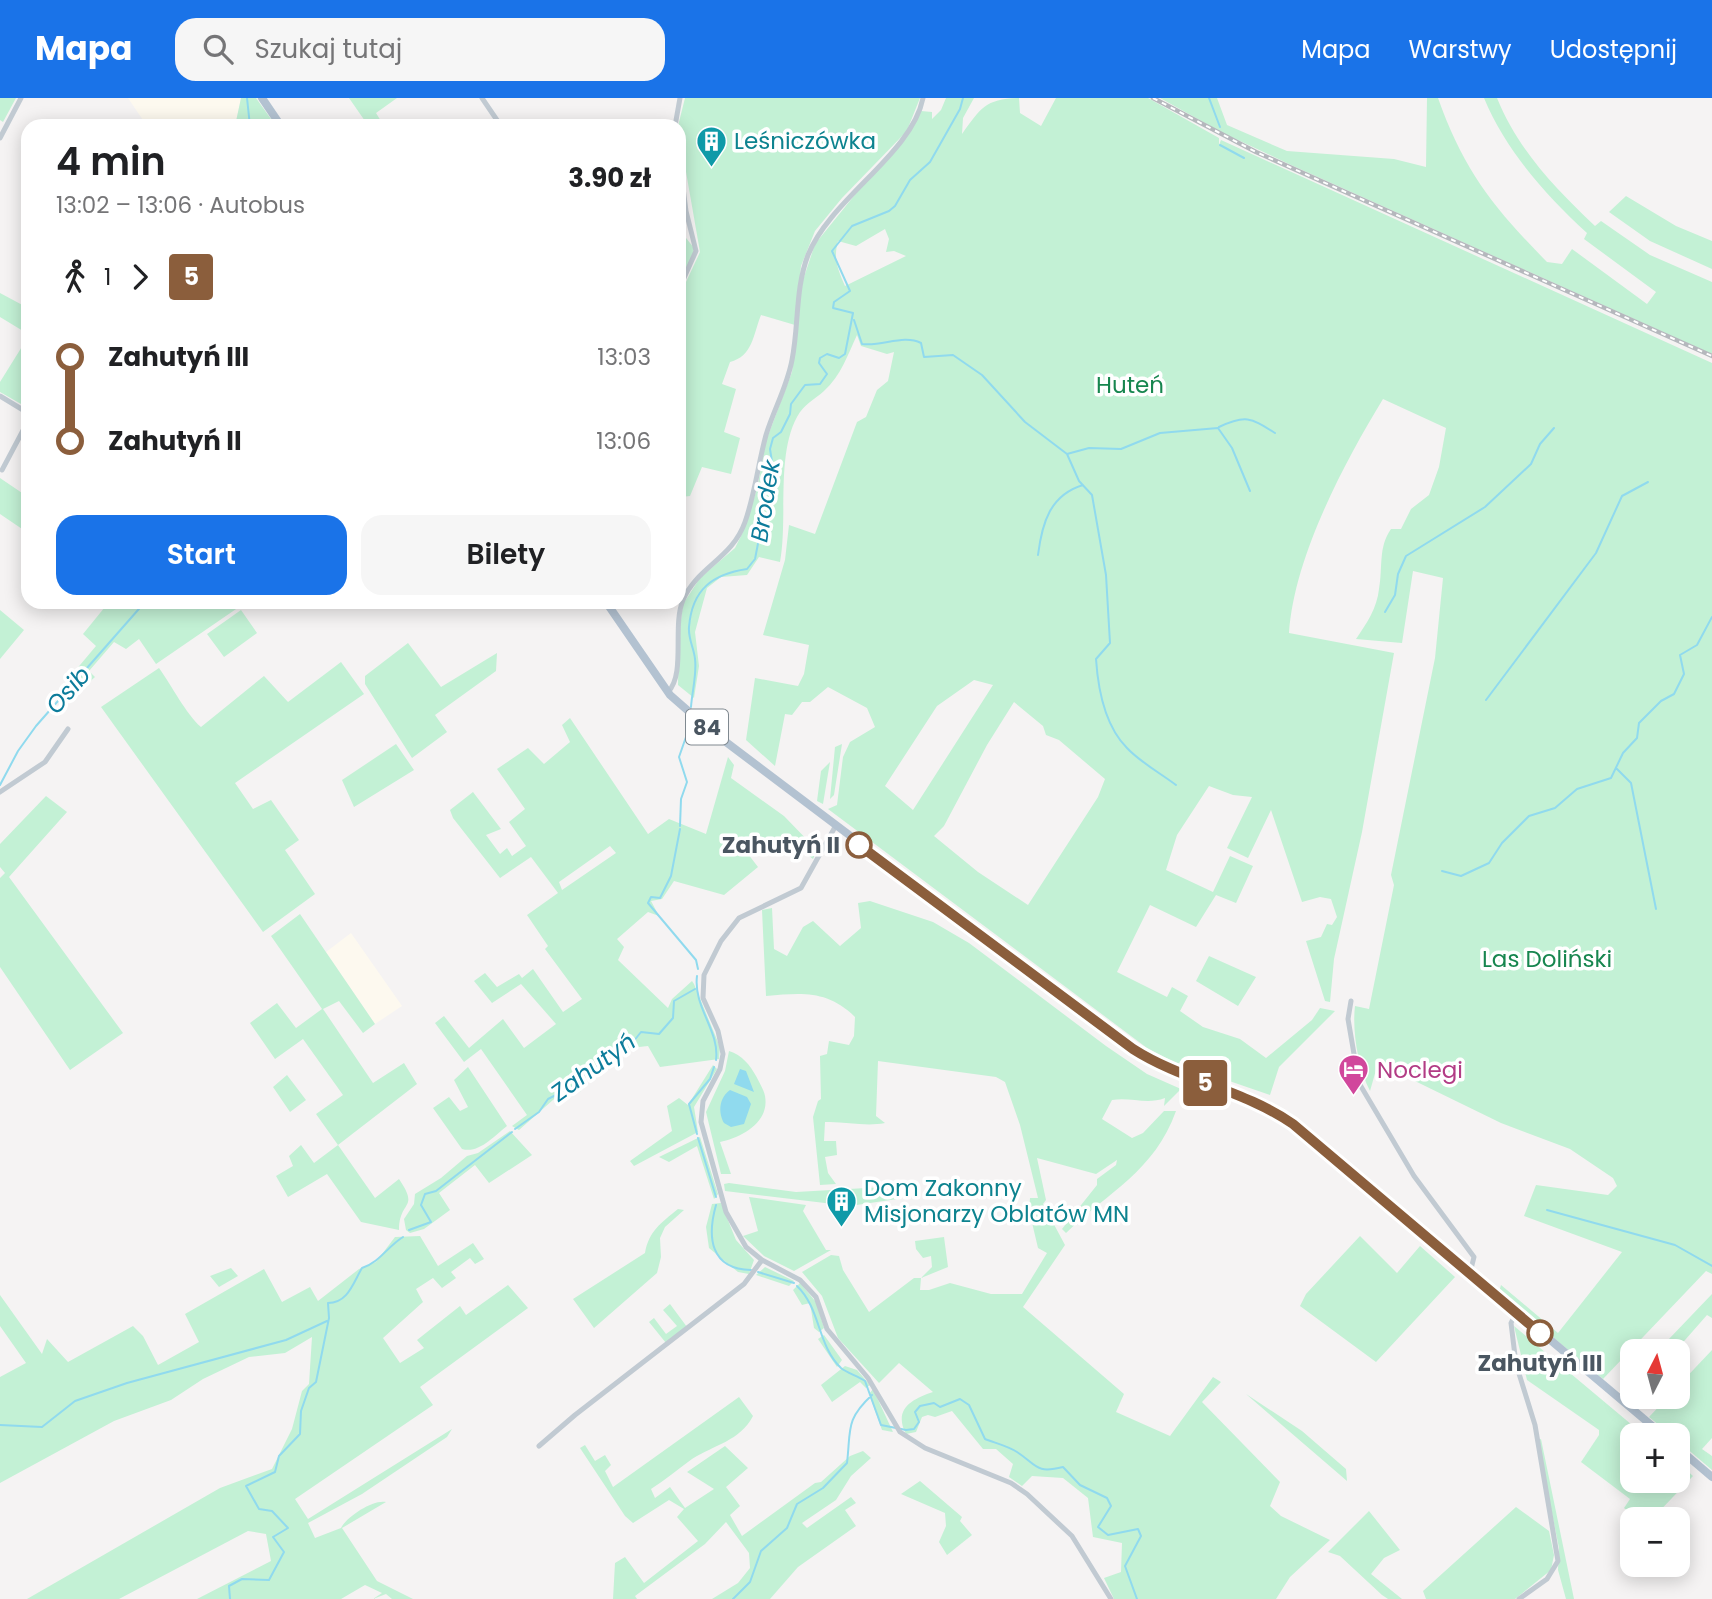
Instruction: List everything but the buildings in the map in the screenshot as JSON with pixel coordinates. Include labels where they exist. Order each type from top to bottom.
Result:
[{"type":"main road","points":[[264,100],[276,119]]},
{"type":"main road","name":"84","points":[[611,609],[668,692],[694,717],[835,827],[1133,1049],[1168,1068],[1263,1106],[1293,1124],[1648,1423]]},
{"type":"main road","points":[[1690,1458],[1712,1476]]},
{"type":"street","points":[[0,138],[21,98]]},
{"type":"street","points":[[482,98],[496,119]]},
{"type":"street","points":[[676,119],[680,98]]},
{"type":"street","points":[[686,596],[699,577],[732,548],[745,523],[765,438],[788,379],[796,338],[798,294],[808,256],[835,211],[906,132],[923,98]]},
{"type":"street","points":[[686,211],[696,251],[686,273]]},
{"type":"street","points":[[0,396],[21,409]]},
{"type":"street","points":[[2,470],[21,434]]},
{"type":"street","points":[[668,692],[676,681],[677,624],[681,609]]},
{"type":"street","points":[[0,792],[45,762],[68,729]]},
{"type":"street","points":[[835,827],[801,888],[739,918],[721,941],[704,975],[703,999],[718,1031],[723,1054],[720,1069],[703,1101],[701,1122],[729,1219],[739,1239],[762,1260],[800,1280],[817,1297],[827,1329],[868,1378],[900,1432],[925,1448],[1011,1483],[1027,1494],[1072,1536],[1111,1599]]},
{"type":"street","points":[[1351,1001],[1349,1019],[1359,1083],[1414,1176],[1474,1257],[1469,1273]]},
{"type":"street","points":[[539,1446],[744,1284],[762,1260]]},
{"type":"street","points":[[1516,1313],[1511,1323],[1516,1364],[1535,1425],[1558,1561],[1547,1579],[1519,1599]]},
{"type":"shaded area","points":[[128,98],[241,98],[236,119],[142,119]]},
{"type":"shaded area","points":[[351,933],[402,1006],[375,1024],[326,952]]},
{"type":"green space","points":[[0,98],[16,98],[3,122],[0,120]]},
{"type":"green space","points":[[241,98],[256,98],[271,119],[236,119]]},
{"type":"green space","points":[[349,98],[397,98],[376,113],[380,119],[364,119]]},
{"type":"green space","points":[[685,98],[920,98],[908,128],[921,111],[932,112],[932,119],[941,110],[946,98],[974,98],[963,118],[962,134],[979,111],[998,100],[1019,98],[1020,113],[1041,126],[1056,98],[1148,98],[1219,138],[1219,145],[1221,140],[1712,363],[1712,1274],[1706,1271],[1641,1339],[1620,1339],[1620,1361],[1603,1379],[1499,1292],[1501,1285],[1558,1333],[1622,1252],[1524,1216],[1536,1185],[1608,1195],[1617,1186],[1613,1178],[1570,1149],[1501,1123],[1378,1063],[1370,1091],[1357,1049],[1355,1006],[1369,1009],[1394,885],[1391,875],[1435,658],[1443,578],[1413,571],[1402,643],[1356,639],[1376,603],[1384,543],[1391,529],[1401,529],[1411,509],[1429,495],[1439,467],[1446,428],[1383,399],[1337,481],[1323,512],[1300,573],[1293,604],[1289,633],[1394,653],[1362,832],[1334,959],[1330,1002],[1325,1001],[1306,941],[1321,937],[1327,924],[1332,925],[1337,917],[1331,899],[1320,897],[1302,902],[1271,810],[1248,858],[1227,848],[1252,797],[1233,795],[1209,786],[1177,835],[1166,870],[1213,892],[1230,856],[1253,866],[1236,903],[1216,895],[1196,927],[1150,905],[1117,972],[1167,997],[1172,987],[1188,996],[1180,1011],[1203,1027],[1240,1039],[1266,1058],[1312,1020],[1320,1008],[1335,1011],[1279,1067],[1270,1095],[1174,1062],[1147,1048],[828,809],[837,805],[843,757],[850,742],[875,727],[867,708],[828,687],[810,702],[802,702],[792,715],[785,714],[775,766],[746,740],[755,678],[798,686],[804,674],[809,645],[763,635],[785,560],[789,525],[815,534],[857,422],[866,417],[877,390],[888,381],[894,352],[887,354],[861,346],[857,335],[835,379],[806,405],[797,417],[787,450],[780,562],[759,557],[747,575],[721,577],[707,588],[695,632],[699,666],[694,698],[678,685],[682,609],[686,609],[686,599],[700,578],[735,548],[742,534],[757,489],[766,441],[792,372],[802,283],[815,244],[905,133],[842,198],[815,231],[801,266],[795,325],[761,315],[748,350],[730,362],[722,384],[736,389],[724,432],[740,438],[731,474],[702,467],[690,496],[686,496],[686,282],[700,252],[686,172],[686,119],[680,119]],"holes":[[[885,229],[889,239],[886,252],[894,251],[906,256],[845,286],[836,259],[838,241],[856,246]],[[974,680],[993,685],[913,810],[885,786],[937,706]],[[1014,702],[1043,726],[1046,735],[1059,740],[1105,779],[1098,797],[1028,905],[978,872],[934,836],[944,826],[987,745]]]},
{"type":"green space","points":[[1160,98],[1217,98],[1227,125],[1287,151],[1394,159],[1426,167],[1427,98],[1438,98],[1458,147],[1482,187],[1547,262],[1562,264],[1572,249],[1647,304],[1656,292],[1584,239],[1587,233],[1556,203],[1515,154],[1484,98],[1497,98],[1516,135],[1539,167],[1595,226],[1601,221],[1650,255],[1712,282],[1712,354],[1291,165],[1223,133]]},
{"type":"green space","points":[[1626,196],[1676,226],[1712,241],[1712,269],[1650,241],[1609,212]]},
{"type":"green space","points":[[686,238],[694,248],[686,268]]},
{"type":"green space","points":[[0,293],[21,304],[21,330],[0,317]]},
{"type":"green space","points":[[21,348],[21,404],[0,392],[0,382]]},
{"type":"green space","points":[[0,478],[21,492],[21,528],[0,514]]},
{"type":"green space","points":[[103,609],[236,609],[156,664],[139,639],[126,649],[114,642],[89,671],[95,677],[85,686],[75,671],[96,646],[83,634]]},
{"type":"green space","points":[[0,610],[24,630],[0,659]]},
{"type":"green space","points":[[241,610],[257,633],[224,657],[207,634]]},
{"type":"green space","points":[[408,643],[441,687],[497,653],[496,671],[435,715],[447,732],[412,758],[365,684],[365,676]]},
{"type":"green space","points":[[341,662],[364,694],[235,783],[253,809],[271,800],[299,840],[285,850],[315,894],[263,932],[101,707],[159,668],[201,727],[264,676],[288,702]]},
{"type":"green space","points":[[570,718],[648,834],[669,819],[706,834],[728,757],[734,765],[731,778],[784,816],[817,850],[813,859],[790,841],[758,846],[748,854],[758,867],[724,895],[674,881],[662,899],[651,901],[659,916],[648,912],[617,939],[624,947],[618,960],[668,1008],[672,999],[692,981],[720,1047],[719,1059],[660,1067],[648,1046],[632,1049],[588,1072],[580,1092],[575,1086],[562,1092],[519,1130],[512,1126],[527,1115],[481,1049],[464,1062],[435,1023],[444,1016],[469,1048],[503,1019],[524,1048],[556,1024],[521,984],[492,1003],[474,981],[485,973],[497,987],[519,974],[522,978],[533,969],[563,1012],[582,999],[545,949],[548,946],[527,915],[558,893],[531,857],[500,878],[453,818],[450,810],[473,792],[501,829],[486,835],[500,854],[507,848],[512,856],[526,846],[509,822],[525,809],[497,769],[528,748],[544,764],[570,742],[562,725]],"holes":[[[610,846],[616,853],[562,890],[559,882]]]},
{"type":"green space","points":[[396,744],[414,770],[354,807],[342,780]]},
{"type":"green space","points":[[842,744],[834,795],[830,799],[835,747]]},
{"type":"green space","points":[[830,762],[823,804],[817,801],[821,771]]},
{"type":"green space","points":[[46,796],[67,812],[9,877],[123,1033],[70,1070],[0,967],[0,878],[5,873],[0,867],[0,844]]},
{"type":"green space","points":[[870,901],[933,922],[969,943],[1106,1046],[1147,1074],[1181,1089],[1164,1106],[1165,1098],[1152,1101],[1112,1100],[1102,1119],[1132,1138],[1143,1133],[1164,1111],[1176,1111],[1156,1150],[1143,1165],[1066,1233],[1062,1229],[1097,1185],[1097,1179],[1116,1165],[1117,1160],[1096,1174],[1037,1158],[1046,1200],[1043,1204],[1065,1245],[1023,1307],[1124,1394],[1116,1412],[1170,1436],[1213,1377],[1221,1382],[1202,1402],[1280,1482],[1270,1506],[1281,1516],[1330,1540],[1290,1577],[1276,1599],[1114,1599],[1104,1578],[1121,1572],[1122,1543],[1093,1537],[1088,1498],[1063,1478],[1032,1476],[1022,1486],[1009,1477],[1013,1464],[996,1449],[983,1449],[952,1411],[935,1417],[922,1417],[916,1432],[906,1434],[903,1412],[918,1398],[933,1392],[899,1363],[879,1383],[838,1338],[822,1296],[802,1272],[831,1255],[839,1256],[843,1270],[869,1312],[914,1278],[921,1278],[920,1290],[950,1283],[991,1294],[1022,1294],[1047,1253],[1038,1248],[1029,1210],[1030,1198],[1038,1198],[1020,1125],[1005,1082],[996,1077],[878,1061],[876,1116],[885,1123],[825,1122],[824,1141],[836,1141],[837,1155],[825,1157],[828,1173],[836,1184],[820,1185],[813,1117],[821,1099],[820,1056],[827,1054],[829,1041],[849,1045],[854,1036],[855,1017],[834,1002],[814,995],[766,996],[762,910],[772,908],[774,949],[787,956],[803,927],[813,921],[840,946],[861,928],[858,903]]},
{"type":"green space","points":[[300,914],[375,1024],[363,1033],[339,1001],[323,1009],[373,1083],[404,1063],[417,1084],[338,1145],[316,1114],[343,1095],[303,1039],[275,1059],[250,1023],[277,1003],[296,1028],[322,1009],[271,936]]},
{"type":"green space","points":[[1209,956],[1256,977],[1238,1006],[1196,981]]},
{"type":"green space","points":[[729,1051],[742,1058],[751,1068],[764,1091],[765,1106],[763,1114],[752,1128],[720,1142],[731,1174],[721,1174],[706,1112],[725,1071]]},
{"type":"green space","points":[[713,1065],[717,1069],[694,1107],[698,1132],[634,1166],[630,1161],[672,1131],[667,1106],[679,1098],[688,1105]]},
{"type":"green space","points":[[468,1067],[507,1126],[486,1143],[468,1150],[462,1149],[433,1108],[449,1097],[460,1111],[468,1107],[454,1080]]},
{"type":"green space","points":[[287,1075],[306,1100],[290,1112],[273,1087]]},
{"type":"green space","points":[[510,1131],[532,1155],[489,1183],[475,1165],[439,1193],[450,1210],[424,1229],[410,1233],[406,1230],[404,1219],[414,1204],[415,1194],[441,1178],[467,1156],[478,1153]]},
{"type":"green space","points":[[700,1137],[718,1194],[714,1199],[697,1146],[669,1162],[659,1157]]},
{"type":"green space","points":[[301,1145],[314,1163],[338,1145],[375,1198],[399,1179],[408,1201],[399,1230],[361,1222],[327,1174],[288,1197],[276,1176],[293,1166],[289,1156]]},
{"type":"green space","points":[[724,1184],[796,1192],[884,1187],[885,1196],[901,1195],[897,1199],[850,1206],[725,1191]]},
{"type":"green space","points":[[749,1197],[806,1205],[803,1211],[826,1250],[831,1250],[794,1271],[764,1256],[743,1236],[758,1231]]},
{"type":"green space","points":[[721,1203],[736,1240],[754,1260],[749,1274],[738,1272],[709,1248],[706,1227],[712,1204]]},
{"type":"green space","points":[[678,1209],[684,1210],[665,1227],[660,1238],[661,1257],[657,1273],[594,1328],[573,1299],[645,1253],[653,1233]]},
{"type":"green space","points":[[420,1236],[438,1266],[473,1243],[484,1259],[475,1264],[470,1258],[451,1272],[456,1278],[442,1288],[433,1278],[416,1289],[423,1302],[383,1338],[400,1363],[424,1348],[417,1340],[460,1306],[466,1315],[508,1285],[528,1308],[420,1387],[433,1405],[295,1499],[308,1519],[452,1429],[447,1437],[362,1494],[308,1523],[315,1538],[341,1528],[361,1509],[386,1502],[342,1528],[377,1581],[413,1599],[392,1599],[386,1594],[373,1599],[382,1593],[365,1585],[341,1599],[197,1599],[271,1561],[266,1534],[248,1531],[119,1599],[27,1599],[220,1488],[272,1469],[292,1429],[302,1391],[309,1384],[312,1337],[285,1353],[249,1357],[203,1379],[171,1400],[114,1421],[0,1483],[0,1377],[26,1363],[0,1326],[0,1295],[42,1354],[47,1339],[68,1362],[133,1326],[143,1336],[158,1365],[199,1342],[185,1314],[264,1269],[282,1302],[310,1287],[318,1301],[359,1269],[376,1262],[395,1237]]},
{"type":"green space","points":[[1360,1236],[1397,1273],[1420,1246],[1455,1277],[1376,1362],[1300,1306],[1306,1294]]},
{"type":"green space","points":[[944,1237],[948,1267],[921,1278],[932,1267],[931,1256],[923,1258],[916,1249],[915,1241]]},
{"type":"green space","points":[[765,1267],[794,1281],[789,1286],[756,1275]]},
{"type":"green space","points":[[231,1268],[238,1276],[219,1287],[210,1276]]},
{"type":"green space","points":[[800,1283],[816,1302],[824,1328],[819,1332],[814,1328],[810,1303],[802,1305],[793,1290]]},
{"type":"green space","points":[[1712,1294],[1712,1318],[1707,1315],[1686,1339],[1669,1339]]},
{"type":"green space","points":[[670,1304],[687,1327],[666,1343],[649,1322],[654,1318],[666,1334],[677,1326],[663,1310]]},
{"type":"green space","points":[[1514,1326],[1630,1423],[1620,1423],[1620,1491],[1581,1462],[1599,1435],[1599,1430],[1527,1380]]},
{"type":"green space","points":[[824,1335],[842,1360],[837,1367],[818,1339]]},
{"type":"green space","points":[[1712,1350],[1712,1438],[1702,1449],[1712,1456],[1712,1470],[1690,1451],[1690,1423],[1656,1423],[1649,1417],[1657,1409],[1690,1409],[1690,1373]]},
{"type":"green space","points":[[845,1366],[857,1370],[870,1385],[866,1388],[860,1382],[832,1402],[821,1385]]},
{"type":"green space","points":[[873,1389],[893,1432],[882,1430],[869,1394]]},
{"type":"green space","points":[[1246,1394],[1302,1431],[1346,1469],[1347,1481]]},
{"type":"green space","points":[[739,1397],[753,1416],[748,1424],[734,1437],[692,1459],[651,1489],[655,1498],[670,1487],[685,1508],[714,1489],[687,1472],[725,1446],[748,1468],[726,1487],[740,1506],[730,1515],[742,1536],[815,1483],[821,1482],[850,1456],[863,1451],[871,1458],[851,1476],[836,1500],[802,1523],[807,1528],[851,1497],[856,1503],[845,1510],[856,1526],[798,1567],[770,1599],[712,1599],[738,1583],[750,1568],[749,1553],[726,1522],[705,1544],[635,1596],[637,1599],[613,1599],[615,1563],[625,1557],[644,1583],[698,1541],[677,1517],[684,1509],[669,1500],[633,1523],[625,1516],[580,1448],[585,1445],[595,1461],[605,1455],[611,1465],[605,1471],[613,1487]]},
{"type":"green space","points":[[1541,1439],[1574,1599],[1566,1599],[1558,1570],[1559,1548],[1537,1440]]},
{"type":"green space","points":[[920,1481],[962,1517],[960,1521],[972,1535],[947,1555],[939,1542],[946,1526],[945,1513],[901,1494]]},
{"type":"green space","points":[[1622,1493],[1677,1493],[1663,1507],[1625,1507],[1630,1499]]},
{"type":"green space","points":[[1516,1507],[1549,1531],[1554,1555],[1551,1570],[1515,1599],[1426,1599],[1423,1591]]},
{"type":"green space","points":[[1369,1511],[1400,1550],[1384,1558],[1371,1574],[1402,1599],[1388,1599],[1340,1556],[1328,1552]]},
{"type":"water","points":[[740,1069],[746,1071],[754,1092],[734,1084]]},
{"type":"water","points":[[730,1090],[747,1097],[751,1104],[744,1124],[731,1127],[724,1123],[720,1110],[724,1097]]},
{"type":"waterway","name":"Osib","points":[[247,98],[249,119]]},
{"type":"waterway","name":"Brodek","points":[[691,707],[695,665],[689,627],[695,603],[700,593],[714,580],[747,569],[755,559],[761,528],[759,508],[773,468],[770,449],[773,438],[781,432],[790,414],[791,404],[805,385],[820,384],[827,374],[819,363],[820,358],[827,354],[839,358],[845,354],[853,313],[833,308],[834,302],[850,291],[832,251],[852,226],[895,206],[910,180],[930,162],[960,109],[963,98]]},
{"type":"waterway","points":[[1209,98],[1220,127]]},
{"type":"waterway","points":[[1220,145],[1244,158]]},
{"type":"waterway","points":[[854,320],[862,344],[907,340],[921,343],[924,357],[953,355],[982,375],[1025,422],[1067,454],[1079,481],[1092,495],[1106,575],[1110,643],[1096,659],[1104,706],[1113,729],[1127,748],[1176,785]]},
{"type":"waterway","points":[[1219,427],[1236,420],[1248,419],[1275,433]]},
{"type":"waterway","points":[[1067,454],[1089,448],[1121,449],[1160,433],[1218,428],[1232,448],[1250,491]]},
{"type":"waterway","points":[[1385,612],[1395,595],[1398,574],[1406,556],[1485,507],[1531,464],[1540,444],[1554,428]]},
{"type":"waterway","points":[[1486,700],[1596,553],[1622,496],[1648,482]]},
{"type":"waterway","points":[[1038,555],[1045,521],[1055,503],[1083,485]]},
{"type":"waterway","name":"Osib","points":[[0,785],[18,751],[36,726],[139,609]]},
{"type":"waterway","points":[[1442,871],[1461,876],[1489,863],[1502,843],[1529,816],[1555,808],[1577,789],[1611,778],[1623,753],[1637,738],[1639,723],[1661,701],[1674,694],[1684,674],[1680,655],[1697,645],[1712,617]]},
{"type":"waterway","name":"Brodek","points":[[680,826],[681,799],[687,782],[679,757],[688,720]]},
{"type":"waterway","points":[[1616,768],[1631,783],[1656,909]]},
{"type":"waterway","name":"Brodek","points":[[680,829],[671,876],[660,898],[651,897],[648,903],[696,960],[698,969]]},
{"type":"waterway","name":"Brodek","points":[[697,976],[699,998],[714,1039],[716,1060]]},
{"type":"waterway","name":"Zahutyń","points":[[515,1129],[539,1112],[548,1099],[574,1086],[590,1069],[611,1058],[617,1048],[629,1047],[641,1032],[659,1034],[673,1018],[674,1001],[695,989]]},
{"type":"waterway","name":"Brodek","points":[[697,1134],[689,1104],[710,1079],[714,1067]]},
{"type":"waterway","name":"Zahutyń","points":[[409,1230],[431,1222],[421,1205],[425,1194],[436,1191],[512,1132]]},
{"type":"waterway","name":"Brodek","points":[[698,1138],[716,1197]]},
{"type":"waterway","name":"Brodek","points":[[716,1205],[712,1229],[715,1249],[727,1264],[751,1270]]},
{"type":"waterway","points":[[1547,1210],[1675,1245],[1712,1266]]},
{"type":"waterway","name":"Zahutyń","points":[[230,1599],[229,1586],[242,1579],[269,1580],[284,1552],[273,1537],[288,1528],[272,1511],[259,1509],[246,1486],[275,1472],[279,1456],[300,1434],[301,1411],[309,1388],[316,1382],[329,1318],[328,1303],[345,1296],[362,1268],[374,1262],[403,1237]]},
{"type":"waterway","name":"Brodek","points":[[758,1272],[794,1283]]},
{"type":"waterway","name":"Brodek","points":[[797,1286],[811,1305],[833,1359],[843,1370],[865,1381],[881,1425],[914,1429],[919,1422],[915,1412],[920,1406],[934,1403],[940,1407],[960,1399],[969,1405],[985,1439],[1013,1450],[1041,1469],[1063,1467],[1080,1485],[1107,1498],[1111,1506],[1098,1527],[1108,1535],[1138,1529],[1141,1536],[1125,1566],[1137,1599]]},
{"type":"waterway","points":[[0,1425],[42,1427],[75,1401],[127,1383],[286,1340],[327,1321]]},
{"type":"waterway","points":[[733,1599],[750,1582],[761,1551],[787,1528],[797,1504],[823,1488],[847,1463],[853,1419],[872,1395]]},
{"type":"railway","points":[[1153,98],[1256,152],[1712,356]]},
{"type":"bus line","name":"5","points":[[859,845],[1133,1049],[1168,1068],[1263,1106],[1293,1124],[1540,1333]]},
{"type":"place","name":"Leśniczówka","points":[[711,168]]},
{"type":"place","name":"Zahutyń II","points":[[859,845]]},
{"type":"place","name":"Noclegi","points":[[1354,1097]]},
{"type":"place","name":"Dom Zakonny Misjonarzy Oblatów MN","points":[[841,1228]]},
{"type":"place","name":"Zahutyń III","points":[[1540,1333]]},
{"type":"park label","name":"Huteń","points":[[1130,385]]},
{"type":"park label","name":"Las Doliński","points":[[1547,959]]}]
